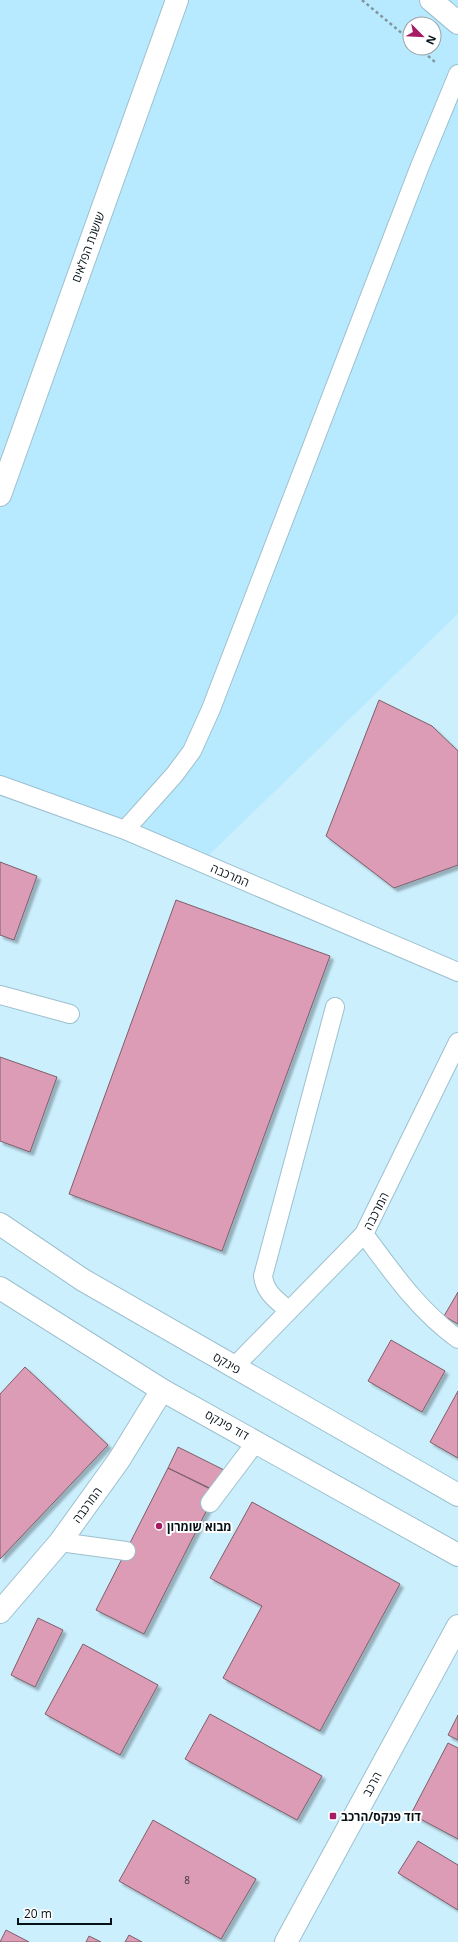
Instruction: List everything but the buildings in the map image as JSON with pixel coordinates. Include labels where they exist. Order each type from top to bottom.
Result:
[{"type":"street","name":"שושנת הפלאים","points":[[0,495],[177,0]]},
{"type":"street","points":[[431,0],[458,23]]},
{"type":"street","name":"פינקס","points":[[0,1224],[83,1280],[458,1495]]},
{"type":"street","name":"דוד פינקס","points":[[0,1288],[162,1390],[458,1554]]},
{"type":"street","name":"המרכבה","points":[[0,1612],[60,1542],[119,1460],[162,1390]]},
{"type":"street","name":"הרכב","points":[[286,1942],[458,1626]]},
{"type":"lane","points":[[125,830],[175,774],[192,751],[211,709],[414,180],[458,74]]},
{"type":"lane","name":"המרכבה","points":[[0,785],[125,830],[458,972]]},
{"type":"lane","points":[[0,995],[70,1014]]},
{"type":"lane","points":[[289,1311],[268,1293],[264,1286],[263,1276],[335,1007]]},
{"type":"lane","name":"המרכבה","points":[[234,1367],[364,1234],[458,1042]]},
{"type":"lane","points":[[364,1234],[409,1294],[438,1325],[458,1339]]},
{"type":"lane","points":[[210,1503],[256,1442]]},
{"type":"lane","points":[[60,1542],[126,1551]]},
{"type":"path","points":[[362,0],[402,33]]},
{"type":"shaded area","points":[[0,0],[458,0],[458,614],[205,859],[0,790]]},
{"type":"shaded area","points":[[458,614],[458,1942],[0,1942],[0,790],[205,858]]},
{"type":"place","name":"מבוא שומרון","points":[[159,1526]]},
{"type":"place","name":"דוד פנקס/הרכב","points":[[333,1816]]}]
